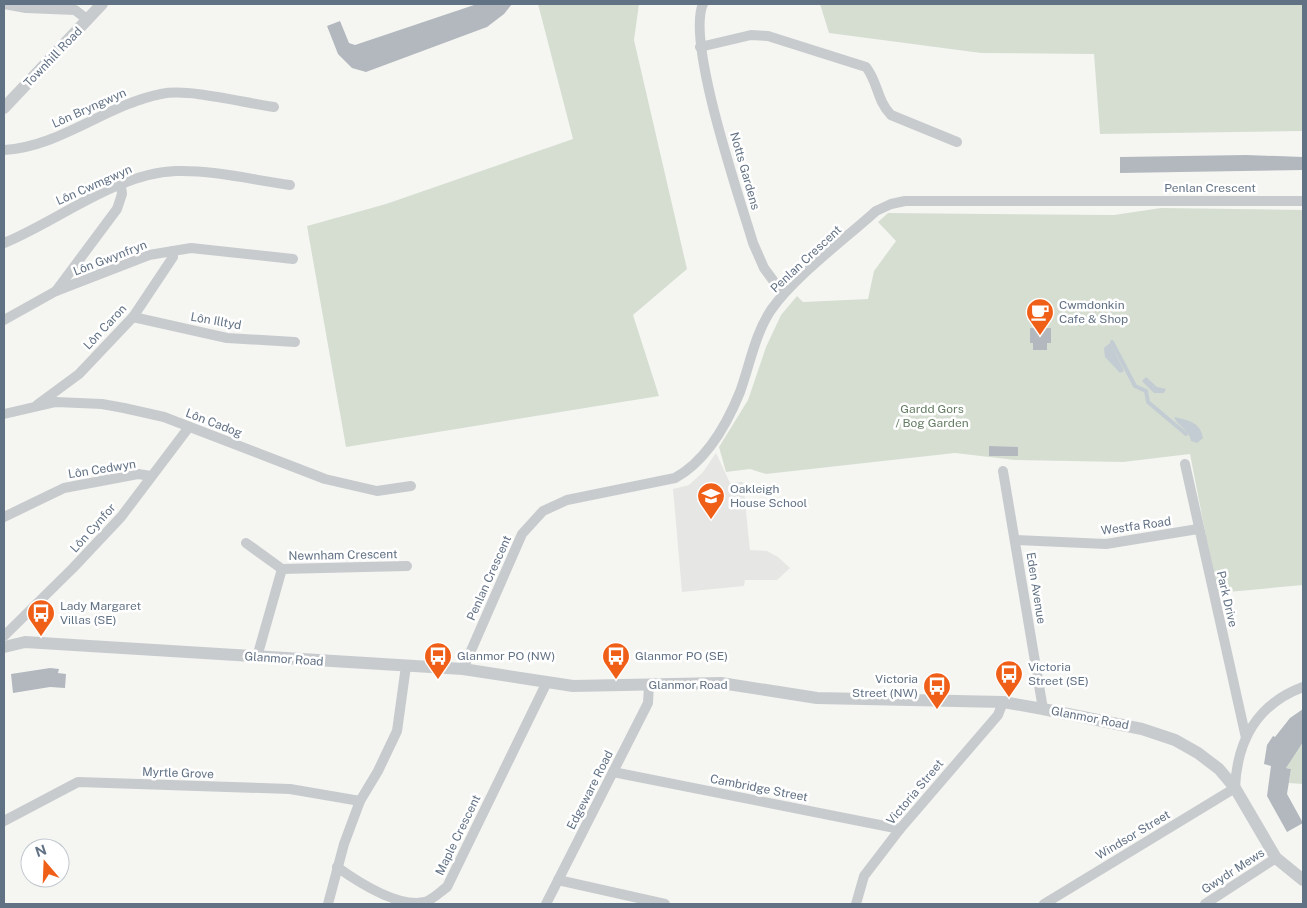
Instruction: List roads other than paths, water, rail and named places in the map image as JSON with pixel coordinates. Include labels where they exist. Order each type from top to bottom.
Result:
[{"type":"street","points":[[4,4],[26,8],[75,10],[88,20]]},
{"type":"street","name":"Townhill Road","points":[[4,108],[102,4]]},
{"type":"street","name":"Notts Gardens","points":[[703,4],[698,14],[700,47],[706,77],[753,243],[764,268],[783,294]]},
{"type":"street","points":[[700,47],[751,35],[768,36],[866,67],[872,75],[882,107],[891,115],[957,142]]},
{"type":"street","name":"Lôn Bryngwyn","points":[[4,150],[49,139],[130,103],[163,94],[188,94],[274,107]]},
{"type":"street","name":"Lôn Cwmgwyn","points":[[4,243],[34,230],[62,211],[84,200],[139,178],[175,171],[290,185]]},
{"type":"street","points":[[56,291],[117,209],[122,194],[121,186]]},
{"type":"street","name":"Penlan Crescent","points":[[462,669],[522,534],[543,512],[567,500],[675,478],[691,470],[714,442],[739,393],[755,343],[770,312],[783,294],[876,211],[904,200],[1303,201]]},
{"type":"street","name":"Lôn Gwynfryn","points":[[4,320],[56,291],[149,254],[191,248],[292,259]]},
{"type":"street","name":"Lôn Caron","points":[[36,406],[79,374],[133,317],[173,257],[173,251]]},
{"type":"street","name":"Lôn Illtyd","points":[[133,317],[226,338],[295,342]]},
{"type":"street","name":"Lôn Cadog","points":[[4,414],[56,402],[102,404],[164,417],[325,479],[377,491],[411,486]]},
{"type":"street","name":"Lôn Cynfor","points":[[4,636],[73,568],[121,517],[189,427]]},
{"type":"street","name":"Park Drive","points":[[1185,464],[1246,738]]},
{"type":"street","name":"Eden Avenue","points":[[1004,471],[1043,709]]},
{"type":"street","name":"Lôn Cedwyn","points":[[4,516],[64,488],[138,474],[151,476]]},
{"type":"street","name":"Westfa Road","points":[[1016,540],[1106,544],[1198,529]]},
{"type":"street","points":[[246,543],[282,569]]},
{"type":"street","name":"Newnham Crescent","points":[[257,657],[282,569],[406,566]]},
{"type":"street","name":"Glanmor Road","points":[[4,646],[25,642],[462,669],[573,686],[721,683],[817,698],[1003,702],[1043,709],[1142,729],[1175,740],[1198,753],[1219,769],[1235,788],[1276,858],[1303,880]]},
{"type":"street","points":[[328,904],[337,866],[360,800],[378,771],[397,731],[406,666]]},
{"type":"street","name":"Maple Crescent","points":[[337,866],[367,888],[406,903],[425,902],[447,887],[546,682]]},
{"type":"street","name":"Edgeware Road","points":[[546,904],[648,703],[649,685]]},
{"type":"street","points":[[1235,788],[1236,762],[1246,738],[1262,712],[1281,697],[1303,687]]},
{"type":"street","name":"Victoria Street","points":[[856,904],[864,876],[900,829],[998,715],[1003,702]]},
{"type":"street","name":"Cambridge Street","points":[[613,772],[900,829]]},
{"type":"street","name":"Myrtle Grove","points":[[4,820],[78,782],[290,789],[360,800]]},
{"type":"street","name":"Windsor Street","points":[[1044,904],[1235,788]]},
{"type":"street","name":"Gwydr Mews","points":[[1205,904],[1276,858]]},
{"type":"street","points":[[558,880],[665,904]]},
{"type":"waterway","points":[[1112,342],[1135,386],[1146,391],[1148,402],[1186,434]]},
{"type":"place","name":"Cwmdonkin Cafe & Shop","points":[[1040,336]]},
{"type":"place","name":"Oakleigh House School","points":[[711,520]]},
{"type":"place","name":"Lady Margaret Villas (SE)","points":[[41,637]]},
{"type":"place","name":"Glanmor PO (NW)","points":[[438,680]]},
{"type":"place","name":"Glanmor PO (SE)","points":[[616,680]]},
{"type":"place","name":"Victoria Street (SE)","points":[[1009,698]]},
{"type":"place","name":"Victoria Street (NW)","points":[[937,710]]},
{"type":"park label","name":"Gardd Gors / Bog Garden","points":[[932,416]]}]
